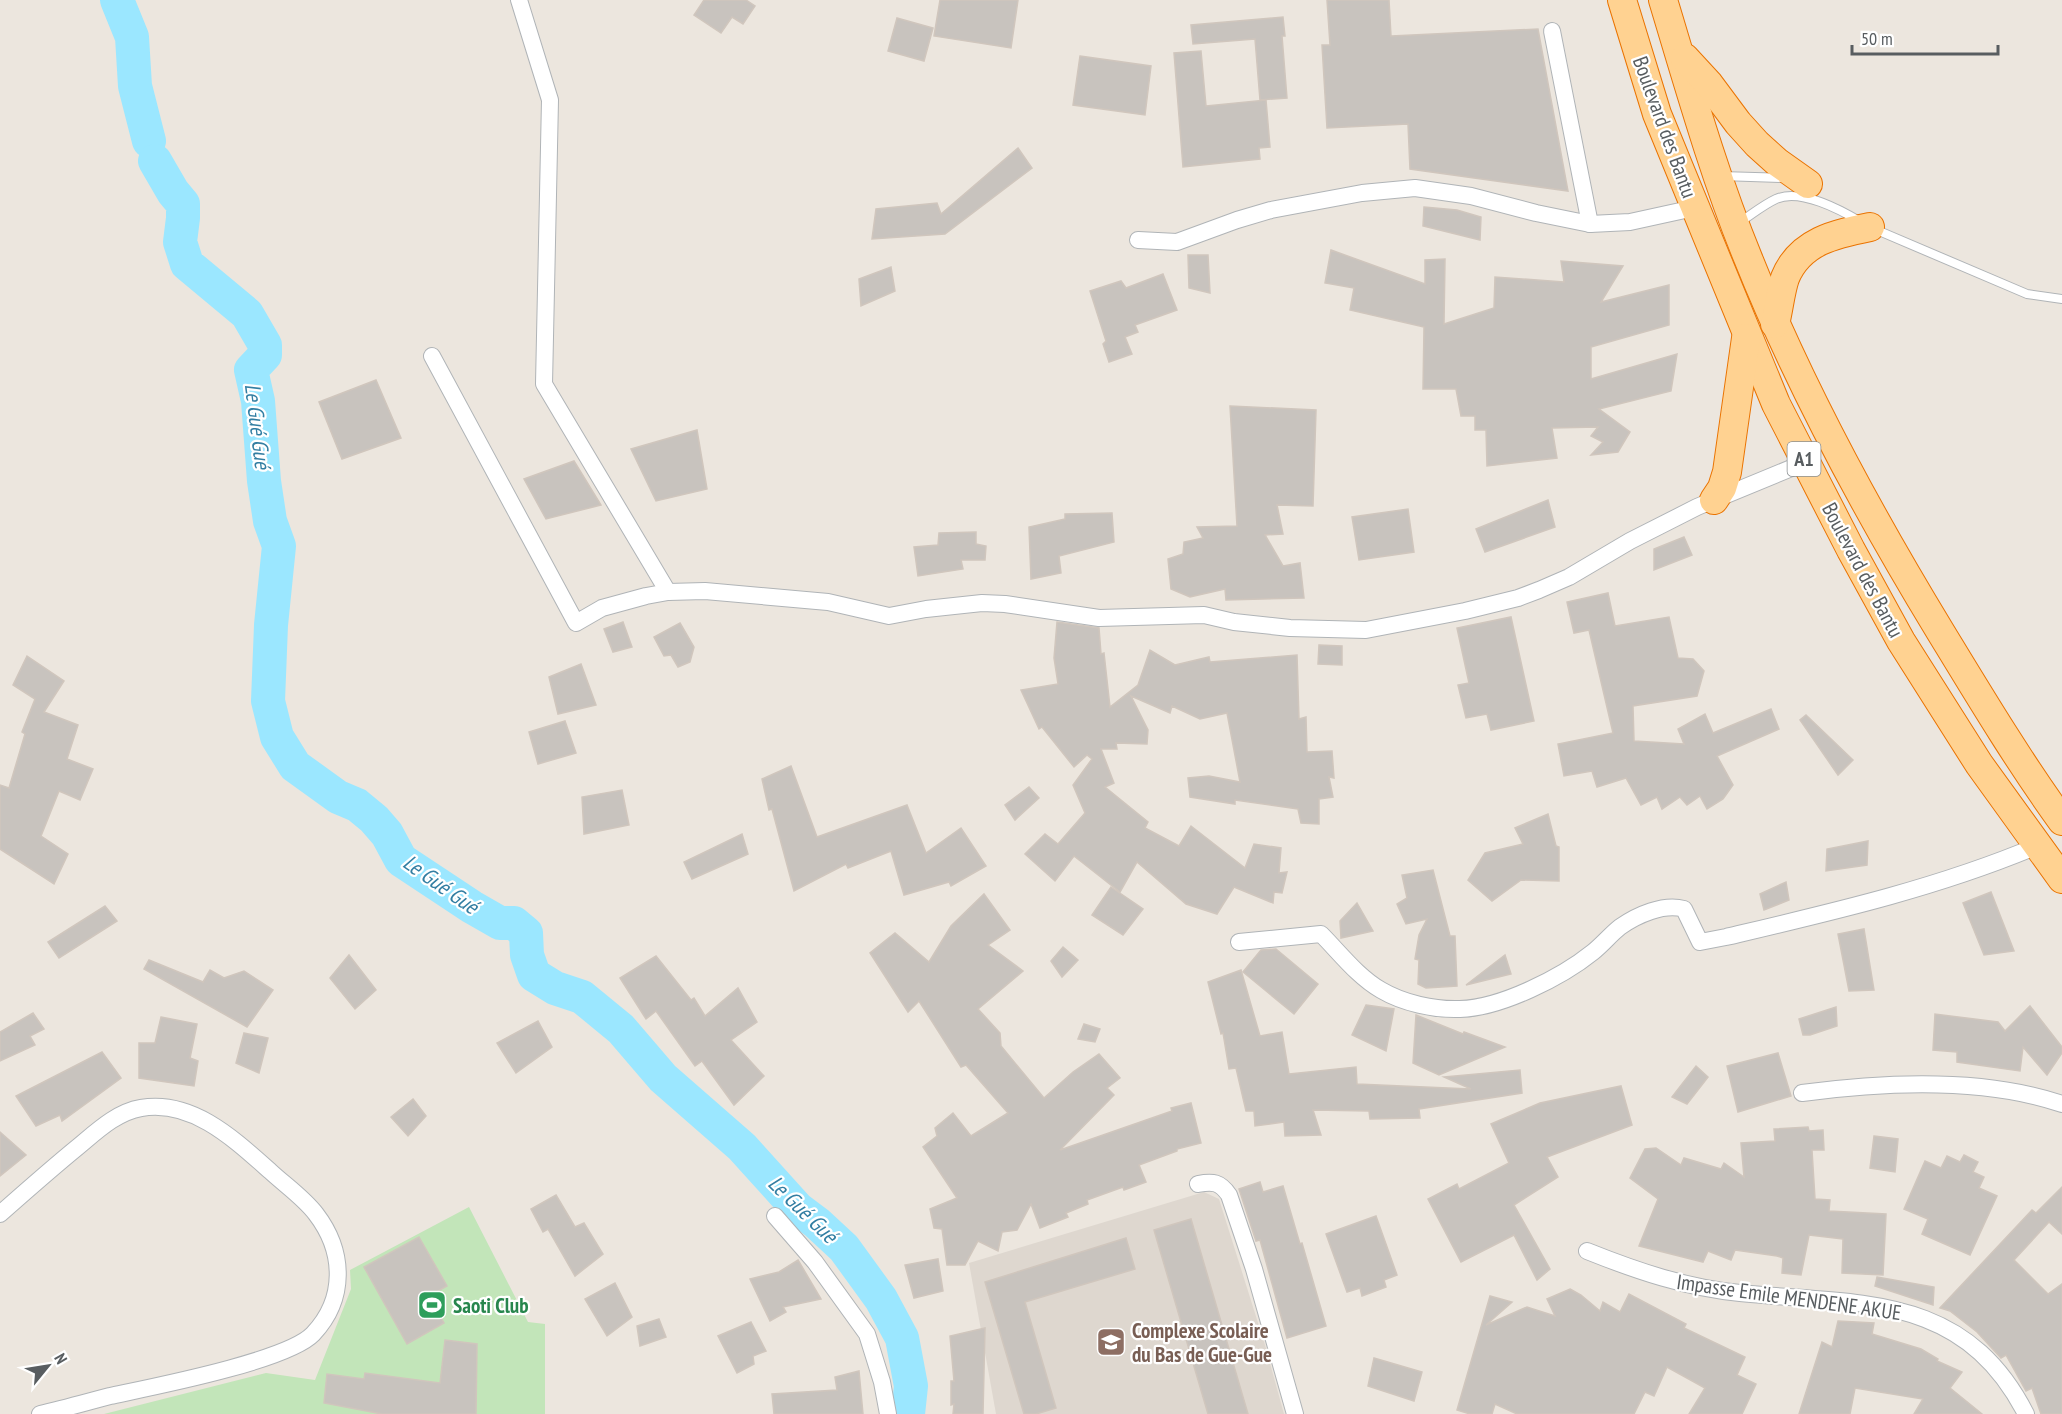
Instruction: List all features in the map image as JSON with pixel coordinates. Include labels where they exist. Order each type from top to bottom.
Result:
[{"type":"highway","name":"Boulevard des Bantu","points":[[1622,0],[1657,114],[1694,208],[1713,248],[1746,336],[1776,404],[1871,587],[1911,658],[1979,764],[2062,879]]},
{"type":"highway","name":"Boulevard des Bantu","points":[[1663,0],[1718,176],[1775,324],[1840,456],[1893,552],[1978,694],[2062,820]]},
{"type":"highway","points":[[1678,50],[1709,84],[1757,144],[1777,162],[1808,184]]},
{"type":"highway","points":[[1775,324],[1785,279],[1803,252],[1823,238],[1870,227]]},
{"type":"highway","points":[[1714,500],[1722,488],[1727,472],[1746,336]]},
{"type":"street","points":[[519,0],[550,100],[544,384],[668,592]]},
{"type":"street","points":[[1552,31],[1590,224]]},
{"type":"street","points":[[1138,240],[1177,242],[1271,210],[1362,193],[1415,188],[1471,196],[1590,224],[1630,222],[1694,208]]},
{"type":"street","points":[[432,356],[576,623],[602,608],[668,592],[705,591],[818,601],[889,616],[935,607],[981,603],[1005,604],[1099,618],[1204,615],[1234,622],[1300,629],[1366,630],[1465,611],[1518,598],[1539,590],[1569,577],[1669,520],[1806,462]]},
{"type":"street","points":[[1239,942],[1321,934],[1380,989],[1420,1005],[1472,1008],[1533,988],[1561,974],[1593,952],[1627,923],[1652,912],[1673,906],[1684,909],[1700,942],[1738,935],[1898,895],[1941,882],[2037,846]]},
{"type":"street","points":[[1802,1093],[1879,1085],[1942,1085],[2007,1092],[2062,1104]]},
{"type":"street","points":[[0,1214],[51,1168],[101,1128],[120,1116],[138,1109],[161,1106],[188,1112],[216,1127],[251,1154],[292,1191],[316,1214],[331,1239],[339,1269],[337,1292],[326,1316],[312,1335],[294,1348],[245,1363],[40,1414]]},
{"type":"street","points":[[1197,1184],[1214,1182],[1222,1185],[1229,1195],[1254,1269],[1295,1414]]},
{"type":"street","points":[[776,1216],[815,1262],[867,1334],[882,1382],[888,1414]]},
{"type":"street","name":"Impasse Emile MENDENE AKUE","points":[[1587,1251],[1629,1268],[1676,1282],[1739,1293],[1883,1307],[1925,1317],[1961,1338],[1986,1358],[2005,1380],[2026,1414]]},
{"type":"lane","points":[[1718,176],[1794,178],[1808,184],[1832,206]]},
{"type":"lane","points":[[1735,225],[1778,198],[1814,199],[1870,227],[2027,294],[2062,299]]},
{"type":"shaded area","points":[[1204,1192],[1219,1199],[1284,1414],[996,1414],[969,1263]]},
{"type":"green space","name":"Saoti Club","points":[[469,1207],[528,1322],[545,1324],[545,1414],[104,1414],[266,1373],[315,1380],[351,1289],[350,1270]]},
{"type":"building","points":[[704,0],[746,0],[755,6],[743,24],[732,17],[721,33],[694,15]]},
{"type":"building","points":[[940,0],[1018,0],[1011,48],[934,36]]},
{"type":"building","points":[[1327,0],[1389,0],[1391,36],[1538,29],[1568,191],[1410,169],[1408,124],[1327,128],[1322,45],[1330,45]]},
{"type":"building","points":[[1283,17],[1285,36],[1282,36],[1287,98],[1260,100],[1255,39],[1193,44],[1191,25]]},
{"type":"building","points":[[897,18],[933,28],[924,61],[888,51]]},
{"type":"building","points":[[1201,51],[1206,106],[1266,100],[1270,147],[1259,148],[1260,159],[1183,167],[1174,53]]},
{"type":"building","points":[[1080,56],[1151,66],[1145,115],[1073,105]]},
{"type":"building","points":[[1018,148],[1032,168],[945,234],[872,239],[876,209],[937,203],[941,214]]},
{"type":"building","points":[[1424,207],[1457,210],[1481,217],[1480,240],[1423,226]]},
{"type":"building","points":[[1331,250],[1425,284],[1425,260],[1445,259],[1444,324],[1494,308],[1495,277],[1564,282],[1561,261],[1623,266],[1601,302],[1669,285],[1669,325],[1591,347],[1591,379],[1677,354],[1671,391],[1599,409],[1630,432],[1618,452],[1591,455],[1603,442],[1591,436],[1598,427],[1552,428],[1557,458],[1487,466],[1486,430],[1475,430],[1475,416],[1461,416],[1456,389],[1423,389],[1424,327],[1350,310],[1354,288],[1325,283]]},
{"type":"building","points":[[1188,255],[1208,255],[1210,293],[1189,288]]},
{"type":"building","points":[[891,267],[895,291],[861,306],[859,279]]},
{"type":"building","points":[[1163,274],[1177,310],[1135,325],[1138,332],[1125,337],[1132,354],[1109,362],[1103,344],[1106,341],[1090,291],[1121,281],[1126,288]]},
{"type":"building","points":[[376,380],[401,438],[342,459],[319,402]]},
{"type":"building","points":[[1230,406],[1316,410],[1313,506],[1277,505],[1283,534],[1265,535],[1283,566],[1300,563],[1304,598],[1226,600],[1225,589],[1190,597],[1171,589],[1168,559],[1183,554],[1184,542],[1203,538],[1197,527],[1237,526]]},
{"type":"building","points":[[697,430],[707,489],[656,501],[631,449]]},
{"type":"building","points":[[574,461],[601,505],[546,519],[524,479]]},
{"type":"building","points":[[1548,500],[1555,527],[1485,552],[1476,529]]},
{"type":"building","points":[[1408,509],[1414,552],[1359,560],[1352,517]]},
{"type":"building","points":[[1112,513],[1114,542],[1059,556],[1061,573],[1031,579],[1029,527],[1065,519],[1065,514]]},
{"type":"building","points":[[976,532],[976,544],[986,546],[985,560],[961,560],[963,569],[918,576],[914,547],[938,545],[939,533]]},
{"type":"building","points":[[1684,537],[1692,555],[1654,570],[1654,549]]},
{"type":"building","points":[[1608,593],[1615,626],[1669,617],[1678,658],[1693,659],[1704,671],[1697,696],[1633,706],[1634,741],[1684,744],[1678,729],[1705,714],[1713,733],[1771,709],[1779,729],[1717,756],[1733,785],[1723,799],[1707,809],[1700,796],[1687,805],[1680,797],[1662,809],[1657,797],[1641,805],[1626,778],[1597,787],[1592,771],[1564,776],[1558,744],[1613,733],[1589,630],[1574,633],[1567,602]]},
{"type":"building","points":[[1511,617],[1534,721],[1491,730],[1487,714],[1466,718],[1458,685],[1469,683],[1457,628]]},
{"type":"building","points":[[623,622],[632,647],[613,652],[604,629]]},
{"type":"building","points":[[1057,622],[1099,628],[1110,707],[1138,685],[1150,650],[1175,665],[1209,657],[1210,662],[1297,655],[1299,719],[1306,717],[1307,752],[1332,751],[1334,778],[1329,777],[1333,797],[1319,799],[1319,824],[1301,823],[1298,809],[1235,800],[1235,804],[1190,797],[1188,778],[1209,776],[1240,782],[1227,713],[1200,719],[1172,706],[1170,713],[1131,696],[1148,730],[1147,744],[1116,743],[1117,749],[1101,749],[1114,783],[1105,787],[1148,822],[1145,828],[1179,846],[1191,826],[1245,868],[1254,844],[1281,848],[1279,873],[1287,872],[1282,893],[1274,892],[1273,903],[1234,887],[1217,914],[1186,904],[1137,862],[1120,892],[1074,856],[1055,881],[1025,854],[1045,834],[1058,844],[1085,813],[1073,785],[1092,759],[1087,755],[1074,767],[1042,727],[1039,729],[1021,690],[1058,684],[1054,658]]},
{"type":"building","points":[[680,623],[694,647],[690,662],[678,667],[671,655],[664,656],[654,637]]},
{"type":"building","points":[[1319,645],[1342,646],[1342,665],[1318,664]]},
{"type":"building","points":[[27,656],[64,681],[44,712],[78,725],[67,759],[93,769],[80,800],[59,791],[41,836],[68,854],[54,884],[0,849],[0,785],[9,788],[25,734],[22,732],[35,699],[13,685]]},
{"type":"building","points":[[581,664],[596,705],[558,714],[549,677]]},
{"type":"building","points":[[1806,715],[1853,760],[1838,775],[1800,720]]},
{"type":"building","points":[[565,721],[576,753],[538,764],[529,732]]},
{"type":"building","points":[[791,766],[817,837],[907,805],[926,853],[961,828],[986,866],[951,886],[949,882],[904,895],[891,851],[848,868],[846,864],[794,891],[762,779]]},
{"type":"building","points":[[1029,787],[1039,798],[1015,820],[1005,805]]},
{"type":"building","points":[[622,790],[629,825],[584,834],[582,797]]},
{"type":"building","points":[[1548,814],[1556,846],[1559,847],[1559,881],[1521,880],[1492,901],[1468,880],[1485,853],[1523,844],[1515,828]]},
{"type":"building","points":[[742,834],[748,854],[692,879],[684,862]]},
{"type":"building","points":[[1868,841],[1867,865],[1826,871],[1827,849]]},
{"type":"building","points":[[1433,870],[1450,936],[1455,936],[1457,986],[1426,988],[1418,984],[1419,960],[1415,959],[1419,935],[1427,919],[1406,924],[1397,904],[1407,898],[1402,875]]},
{"type":"building","points":[[1786,882],[1789,900],[1764,910],[1760,894]]},
{"type":"building","points":[[1111,887],[1143,909],[1123,935],[1092,915]]},
{"type":"building","points":[[1991,892],[2014,951],[1984,955],[1963,903]]},
{"type":"building","points":[[984,894],[1010,930],[988,945],[1023,971],[978,1009],[1000,1033],[1001,1046],[1044,1098],[1073,1072],[1099,1054],[1120,1078],[1107,1088],[1114,1095],[1060,1150],[1172,1111],[1171,1108],[1191,1103],[1201,1143],[1177,1149],[1177,1151],[1139,1165],[1146,1182],[1124,1190],[1123,1187],[1087,1200],[1088,1204],[1066,1213],[1068,1217],[1040,1228],[1031,1204],[1017,1230],[1002,1232],[998,1251],[978,1241],[965,1265],[947,1265],[942,1229],[934,1228],[930,1209],[957,1198],[923,1147],[937,1136],[935,1128],[953,1113],[971,1136],[1008,1113],[966,1065],[961,1067],[919,1001],[908,1012],[870,953],[895,933],[929,962],[951,926]]},
{"type":"building","points":[[1357,903],[1373,931],[1341,938],[1340,921]]},
{"type":"building","points":[[105,906],[117,921],[59,958],[48,942]]},
{"type":"building","points":[[1864,929],[1874,990],[1849,991],[1838,934]]},
{"type":"building","points":[[1063,947],[1078,960],[1062,977],[1051,961]]},
{"type":"building","points":[[1276,949],[1318,984],[1294,1014],[1243,972],[1261,950]]},
{"type":"building","points":[[349,955],[376,990],[355,1009],[330,978]]},
{"type":"building","points":[[1505,955],[1511,974],[1466,985]]},
{"type":"building","points":[[656,956],[691,1000],[694,998],[705,1016],[738,988],[757,1022],[731,1040],[764,1076],[734,1105],[702,1061],[695,1066],[656,1011],[646,1019],[620,978]]},
{"type":"building","points":[[149,960],[203,982],[210,970],[224,978],[244,971],[273,990],[247,1027],[144,969]]},
{"type":"building","points":[[1241,970],[1260,1036],[1282,1032],[1289,1074],[1356,1067],[1357,1084],[1471,1089],[1444,1077],[1520,1070],[1522,1093],[1419,1109],[1420,1118],[1370,1119],[1369,1111],[1313,1110],[1321,1135],[1285,1136],[1284,1122],[1255,1126],[1254,1111],[1246,1111],[1236,1068],[1229,1069],[1223,1033],[1221,1034],[1208,982]]},
{"type":"building","points":[[1366,1005],[1394,1009],[1386,1051],[1352,1035]]},
{"type":"building","points":[[2030,1006],[2062,1047],[2062,1053],[2047,1075],[2023,1047],[2020,1071],[1957,1062],[1957,1052],[1933,1050],[1935,1014],[1998,1022],[2005,1031]]},
{"type":"building","points":[[1836,1007],[1837,1026],[1803,1035],[1799,1019]]},
{"type":"building","points":[[33,1013],[44,1029],[30,1036],[35,1045],[0,1061],[0,1032]]},
{"type":"building","points":[[1416,1015],[1463,1034],[1464,1032],[1505,1047],[1439,1075],[1413,1063]]},
{"type":"building","points":[[161,1017],[197,1024],[190,1058],[198,1061],[194,1086],[139,1078],[139,1043],[155,1043]]},
{"type":"building","points":[[538,1021],[552,1047],[516,1073],[497,1043]]},
{"type":"building","points":[[1084,1024],[1100,1029],[1095,1042],[1078,1039]]},
{"type":"building","points":[[244,1033],[268,1038],[259,1073],[236,1063]]},
{"type":"building","points":[[102,1052],[121,1078],[62,1121],[60,1115],[36,1126],[16,1096]]},
{"type":"building","points":[[1778,1053],[1791,1096],[1738,1112],[1727,1066]]},
{"type":"building","points":[[1696,1066],[1708,1077],[1687,1104],[1672,1097]]},
{"type":"building","points":[[1621,1086],[1632,1125],[1547,1157],[1558,1177],[1514,1205],[1550,1269],[1537,1280],[1514,1235],[1461,1262],[1428,1199],[1457,1184],[1459,1189],[1509,1163],[1491,1124],[1540,1103]]},
{"type":"building","points":[[413,1099],[426,1116],[408,1136],[391,1117]]},
{"type":"building","points":[[1808,1127],[1809,1131],[1823,1130],[1824,1150],[1812,1150],[1815,1199],[1830,1200],[1829,1211],[1886,1214],[1883,1275],[1842,1273],[1843,1239],[1809,1235],[1801,1275],[1782,1273],[1783,1258],[1777,1256],[1735,1250],[1731,1260],[1708,1251],[1703,1262],[1639,1246],[1658,1199],[1630,1178],[1645,1149],[1656,1148],[1681,1165],[1684,1158],[1721,1169],[1724,1163],[1744,1177],[1741,1143],[1775,1141],[1774,1129]]},
{"type":"building","points":[[0,1132],[26,1155],[0,1176]]},
{"type":"building","points":[[1874,1136],[1898,1139],[1895,1172],[1870,1168]]},
{"type":"building","points":[[1964,1155],[1978,1162],[1973,1172],[1984,1177],[1979,1188],[1997,1196],[1970,1255],[1922,1234],[1928,1219],[1904,1209],[1925,1161],[1941,1168],[1947,1156],[1960,1162]]},
{"type":"building","points":[[1260,1182],[1263,1192],[1283,1186],[1326,1326],[1287,1338],[1260,1240],[1256,1241],[1239,1189]]},
{"type":"building","points":[[2062,1187],[2062,1234],[2049,1222],[2014,1260],[2048,1294],[2062,1284],[2062,1414],[2041,1414],[2032,1388],[2026,1391],[2006,1355],[2001,1358],[1977,1332],[1950,1311],[1940,1308],[2032,1210],[2036,1213]]},
{"type":"building","points":[[556,1195],[575,1227],[584,1223],[603,1254],[575,1276],[548,1229],[543,1232],[531,1209]]},
{"type":"building","points":[[1376,1216],[1397,1275],[1384,1280],[1386,1287],[1362,1296],[1360,1288],[1347,1292],[1326,1234]]},
{"type":"building","points":[[1191,1219],[1248,1414],[1208,1414],[1154,1230]]},
{"type":"building","points":[[419,1237],[447,1286],[429,1296],[444,1323],[407,1344],[364,1267]]},
{"type":"building","points":[[1126,1238],[1135,1269],[1025,1302],[1056,1408],[1036,1414],[1024,1414],[985,1282]]},
{"type":"building","points":[[938,1259],[943,1291],[914,1298],[905,1265]]},
{"type":"building","points":[[798,1260],[821,1299],[783,1307],[786,1312],[770,1321],[750,1279],[779,1272]]},
{"type":"building","points":[[1877,1277],[1934,1287],[1933,1305],[1875,1286]]},
{"type":"building","points":[[615,1283],[632,1317],[607,1336],[585,1299]]},
{"type":"building","points":[[1570,1289],[1600,1311],[1603,1302],[1620,1312],[1629,1294],[1686,1324],[1684,1328],[1745,1357],[1737,1375],[1756,1384],[1742,1414],[1689,1414],[1705,1388],[1667,1367],[1654,1396],[1645,1392],[1634,1414],[1517,1414],[1495,1404],[1492,1414],[1470,1414],[1457,1410],[1490,1296],[1512,1302],[1486,1325],[1527,1307],[1555,1316],[1547,1299]]},
{"type":"building","points":[[659,1319],[666,1337],[640,1346],[637,1326]]},
{"type":"building","points":[[1838,1321],[1874,1323],[1872,1334],[1921,1349],[1938,1359],[1937,1361],[1962,1372],[1950,1388],[1982,1414],[1914,1414],[1923,1399],[1855,1388],[1850,1414],[1799,1414],[1822,1342],[1832,1347]]},
{"type":"building","points":[[751,1322],[766,1351],[753,1356],[754,1364],[737,1373],[718,1336]]},
{"type":"building","points":[[985,1328],[983,1414],[953,1414],[951,1381],[954,1381],[950,1336]]},
{"type":"building","points":[[445,1340],[477,1344],[476,1414],[382,1414],[324,1403],[327,1374],[364,1379],[365,1373],[440,1383]]},
{"type":"building","points":[[1374,1358],[1422,1372],[1414,1401],[1368,1386]]},
{"type":"building","points":[[859,1371],[863,1414],[774,1414],[772,1394],[837,1390],[835,1377]]},
{"type":"waterway","name":"Le Gué Gué","points":[[117,0],[132,37],[135,86],[149,141]]},
{"type":"waterway","name":"Le Gué Gué","points":[[155,161],[173,192],[183,204],[180,242],[187,264],[247,314],[265,345],[265,355],[251,370],[258,401],[264,481],[270,521],[279,546],[271,625],[268,701],[277,737],[295,766],[338,797],[357,805],[374,819],[387,834],[401,860],[472,907],[500,923],[514,923],[526,933],[527,955],[534,975],[555,988],[582,997],[621,1029],[663,1078],[742,1147],[797,1208],[844,1248],[881,1299],[902,1338],[911,1386],[908,1414]]},
{"type":"place","name":"Saoti Club","points":[[432,1305]]},
{"type":"place","name":"Complexe Scolaire du Bas de Gue-Gue","points":[[1111,1342]]}]
